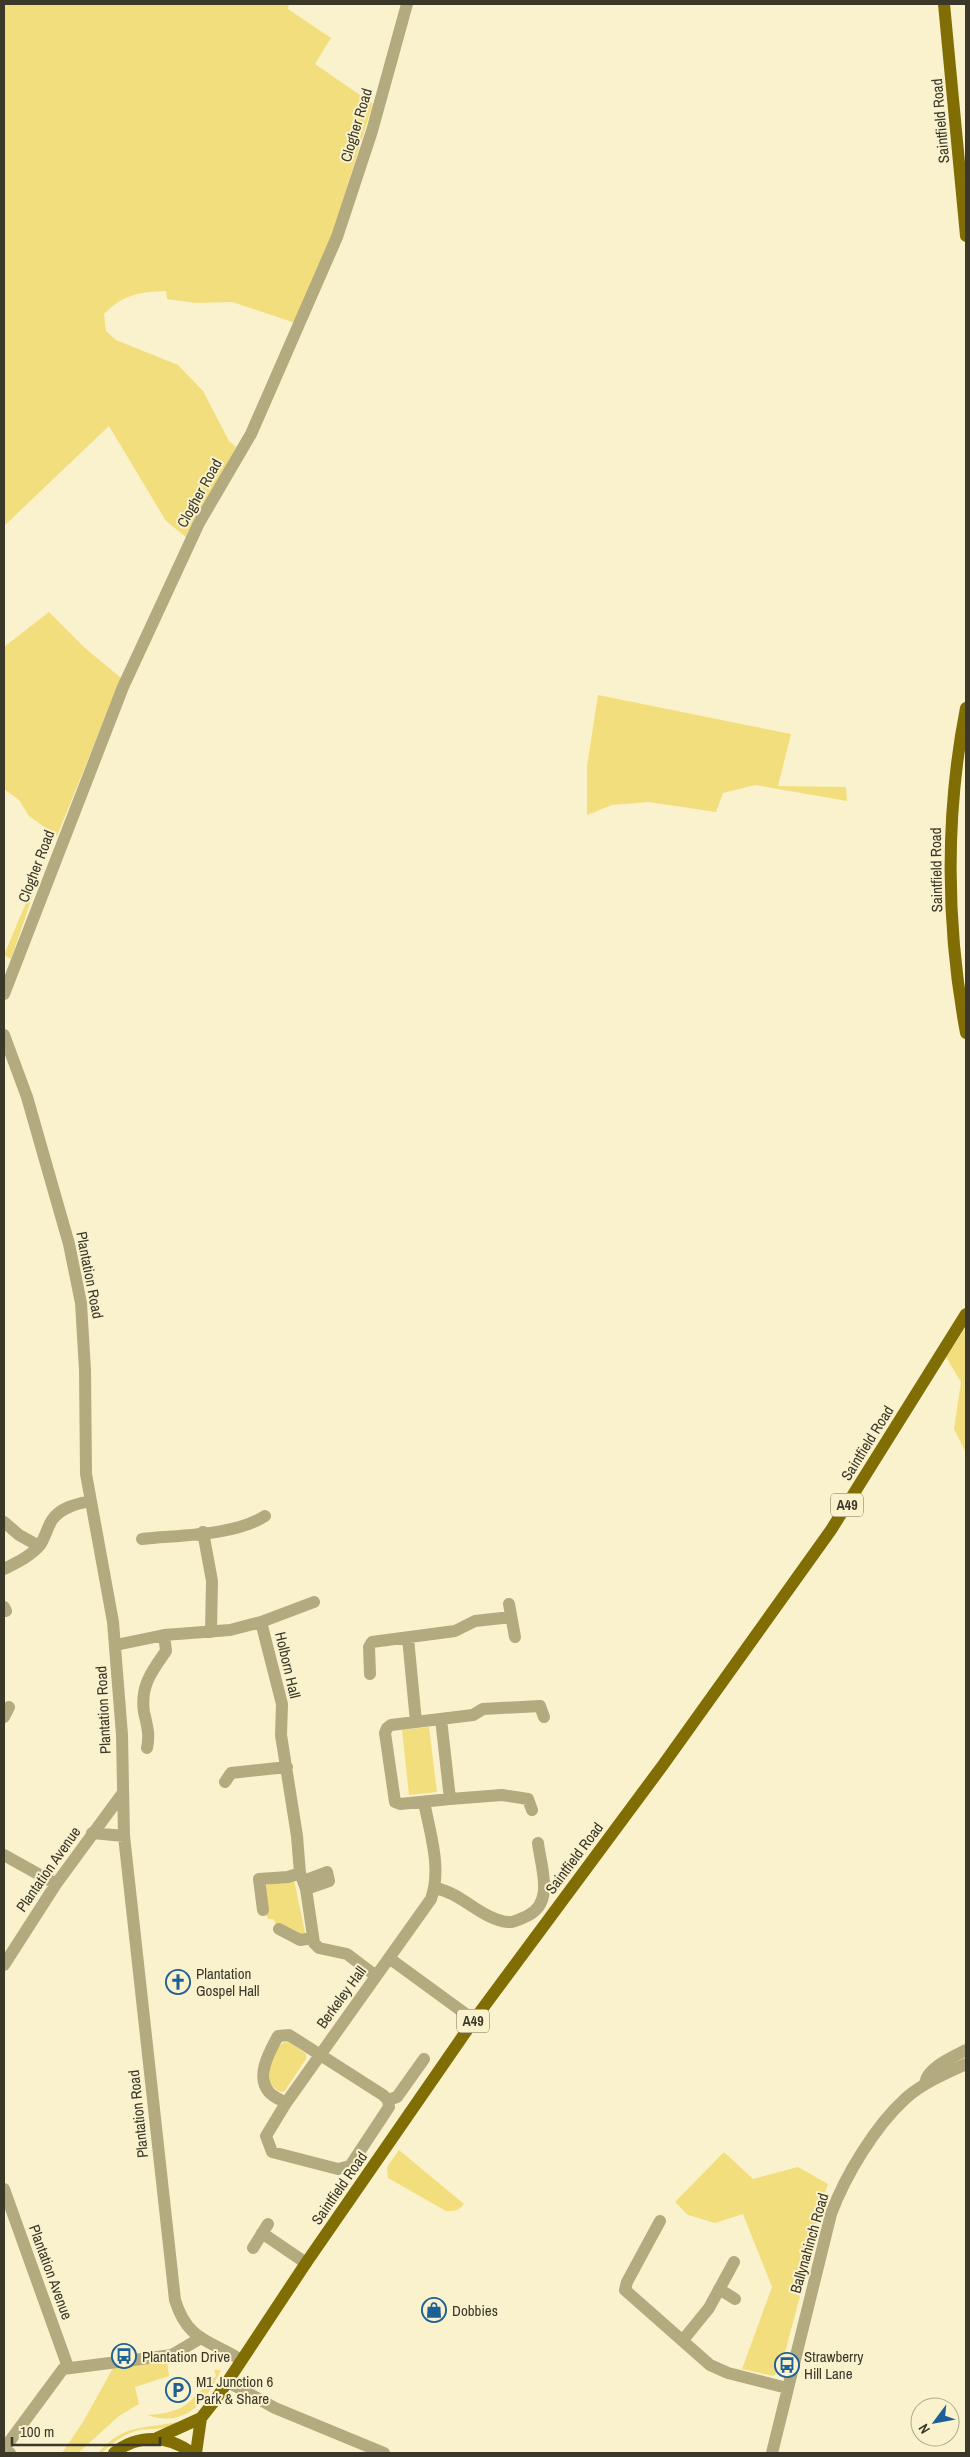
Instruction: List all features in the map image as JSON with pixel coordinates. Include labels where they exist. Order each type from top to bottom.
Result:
[{"type":"main road","name":"Saintfield Road","points":[[944,4],[966,236]]},
{"type":"main road","name":"Saintfield Road","points":[[966,708],[958,755],[950,832],[951,888],[966,1033]]},
{"type":"main road","name":"Saintfield Road","points":[[194,2453],[201,2418],[228,2382],[306,2263],[474,2020],[662,1765],[831,1530],[966,1314]]},
{"type":"main road","name":"Saintfield Road","points":[[157,2438],[201,2418]]},
{"type":"main road","name":"A49","points":[[114,2453],[127,2444],[157,2438],[178,2444],[194,2453]]},
{"type":"street","name":"Clogher Road","points":[[4,994],[123,686],[199,523],[251,434],[338,237],[372,131],[407,4]]},
{"type":"street","name":"Plantation Road","points":[[4,1035],[27,1097],[69,1244],[82,1303],[86,1474],[111,1604],[116,1645],[122,1735],[124,1836],[175,2300],[186,2324],[199,2339],[241,2360]]},
{"type":"street","points":[[4,1569],[24,1558],[39,1546],[52,1520],[60,1513],[69,1507],[90,1501]]},
{"type":"street","points":[[142,1539],[236,1529],[251,1525],[265,1516]]},
{"type":"street","points":[[4,1522],[19,1535],[39,1546]]},
{"type":"street","points":[[203,1532],[212,1581],[211,1632]]},
{"type":"street","points":[[260,1622],[301,1612],[314,1602]]},
{"type":"street","points":[[370,1674],[369,1647],[372,1642],[455,1632],[475,1621],[510,1610],[515,1637]]},
{"type":"street","name":"Holborn Hall","points":[[116,1645],[164,1635],[230,1630],[260,1622],[282,1704],[281,1734],[313,1938]]},
{"type":"street","points":[[147,1748],[150,1735],[144,1710],[146,1680],[166,1651],[164,1635]]},
{"type":"street","points":[[408,1638],[416,1722]]},
{"type":"street","points":[[532,1800],[502,1795],[450,1798],[400,1804],[394,1802],[385,1733],[391,1725],[473,1714],[483,1709],[543,1706]]},
{"type":"street","points":[[440,1719],[450,1798]]},
{"type":"street","points":[[228,1774],[287,1767]]},
{"type":"street","name":"Plantation Avenue","points":[[4,1965],[56,1884],[122,1794]]},
{"type":"street","name":"Berkeley Hall","points":[[388,2100],[389,2107],[350,2166],[338,2169],[272,2152],[266,2136],[319,2054],[431,1899],[435,1888],[436,1873],[424,1802]]},
{"type":"street","points":[[92,1833],[124,1836]]},
{"type":"street","points":[[435,1888],[450,1892],[490,1916],[510,1922],[528,1915],[541,1906],[545,1895],[538,1843]]},
{"type":"street","points":[[4,1854],[56,1884]]},
{"type":"street","points":[[263,1910],[259,1879],[288,1876],[303,1881]]},
{"type":"street","points":[[508,1936],[510,1922]]},
{"type":"street","points":[[279,1929],[300,1940],[313,1938],[319,1948],[347,1954],[376,1976]]},
{"type":"street","points":[[389,1958],[474,2020]]},
{"type":"street","points":[[286,2103],[269,2092],[265,2082],[265,2061],[278,2036],[289,2035],[384,2095],[388,2100],[397,2096],[424,2059]]},
{"type":"street","points":[[924,2086],[928,2075],[935,2068],[966,2050]]},
{"type":"street","name":"Ballynahinch Road","points":[[772,2453],[837,2199],[871,2141],[906,2098],[924,2086],[966,2064]]},
{"type":"street","name":"Plantation Avenue","points":[[4,2189],[68,2367]]},
{"type":"street","points":[[660,2221],[627,2282],[625,2290],[710,2365],[728,2373],[788,2388]]},
{"type":"street","points":[[253,2248],[265,2229],[306,2263]]},
{"type":"street","points":[[683,2340],[709,2308],[734,2262]]},
{"type":"street","points":[[719,2289],[735,2299]]},
{"type":"street","points":[[10,2453],[4,2449],[60,2372],[68,2367],[172,2354],[199,2339]]},
{"type":"street","points":[[228,2382],[275,2408],[384,2453]]},
{"type":"shaded area","points":[[4,4],[289,4],[288,9],[331,38],[315,64],[373,104],[333,232],[295,323],[232,302],[195,303],[167,299],[166,291],[132,295],[118,302],[104,314],[106,331],[116,340],[178,365],[203,391],[229,441],[236,447],[187,538],[166,521],[109,426],[4,526]]},
{"type":"shaded area","points":[[49,612],[85,648],[121,678],[57,836],[29,816],[19,800],[4,789],[4,647]]},
{"type":"shaded area","points":[[598,695],[791,734],[778,786],[846,787],[847,801],[755,785],[723,793],[716,812],[648,802],[612,805],[587,815],[587,766]]},
{"type":"shaded area","points":[[33,895],[11,959],[4,955],[28,898]]},
{"type":"shaded area","points":[[966,1327],[966,1453],[954,1429],[961,1382],[946,1357]]},
{"type":"shaded area","points":[[429,1727],[437,1792],[409,1795],[402,1730]]},
{"type":"shaded area","points":[[294,1880],[306,1937],[277,1926],[273,1919],[268,1919],[265,1912],[265,1885]]},
{"type":"shaded area","points":[[288,2041],[306,2054],[306,2059],[284,2092],[278,2091],[270,2084],[270,2071],[272,2059],[277,2048]]},
{"type":"shaded area","points":[[399,2150],[464,2204],[456,2210],[446,2211],[388,2178],[387,2167]]},
{"type":"shaded area","points":[[724,2152],[753,2179],[798,2167],[828,2184],[805,2267],[793,2293],[800,2296],[780,2371],[773,2376],[742,2369],[772,2287],[743,2214],[715,2223],[688,2215],[675,2202]]},
{"type":"shaded area","points":[[167,2360],[169,2376],[135,2387],[139,2404],[119,2416],[78,2453],[62,2453],[83,2422],[113,2368]]},
{"type":"shaded area","points":[[214,2370],[221,2370],[208,2393],[193,2410],[173,2418],[147,2415],[171,2412],[186,2404],[216,2376]]},
{"type":"shaded area","points":[[177,2422],[169,2427],[139,2430],[128,2434],[110,2445],[102,2453],[98,2453],[116,2437],[125,2432]]},
{"type":"place","name":"Plantation Gospel Hall","points":[[178,1982]]},
{"type":"place","name":"Dobbies","points":[[434,2310]]},
{"type":"place","name":"Plantation Drive","points":[[124,2356]]},
{"type":"place","name":"Strawberry Hill Lane","points":[[787,2365]]},
{"type":"place","name":"M1 Junction 6 Park & Share","points":[[178,2390]]}]
